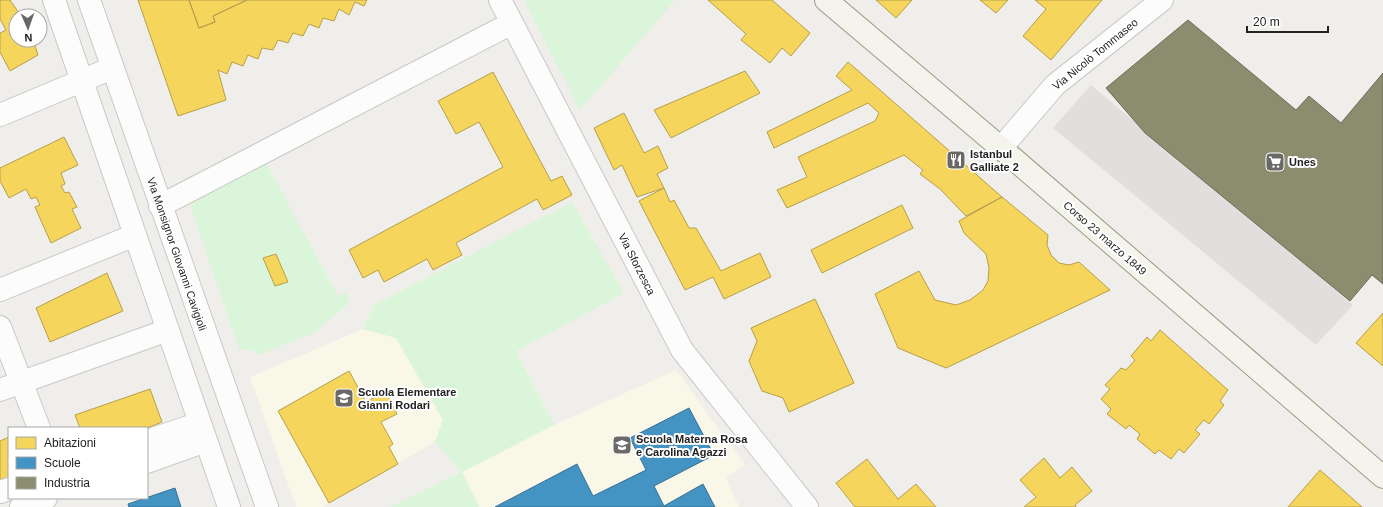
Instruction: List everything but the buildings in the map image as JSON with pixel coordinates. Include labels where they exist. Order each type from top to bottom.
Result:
[{"type":"main road","name":"Corso 23 marzo 1849","points":[[826,0],[1001,148],[1383,477]]},
{"type":"street","points":[[54,0],[229,507]]},
{"type":"street","name":"Via Monsignor Giovanni Cavigioli","points":[[89,0],[160,206],[267,507]]},
{"type":"street","name":"Via Sforzesca","points":[[500,0],[682,350],[807,507]]},
{"type":"street","name":"Via Nicolò Tommaseo","points":[[1001,148],[1055,85],[1162,0]]},
{"type":"street","points":[[160,206],[512,23]]},
{"type":"street","points":[[0,115],[112,68]]},
{"type":"street","points":[[0,290],[135,235]]},
{"type":"street","points":[[0,328],[40,427]]},
{"type":"street","points":[[0,390],[168,330]]},
{"type":"street","points":[[148,441],[203,432]]},
{"type":"street","points":[[148,461],[203,432]]},
{"type":"street","points":[[21,507],[43,499]]},
{"type":"shaded area","points":[[1091,85],[1353,305],[1316,345],[1053,128]]},
{"type":"shaded area","name":"Scuola Elementare Gianni Rodari","points":[[363,329],[396,338],[443,420],[435,442],[323,507],[296,507],[250,377]]},
{"type":"shaded area","name":"Scuola Materna Rosa e Carolina Agazzi","points":[[676,370],[745,465],[726,477],[739,507],[479,507],[462,472],[554,425]]},
{"type":"green space","points":[[524,0],[675,0],[580,110]]},
{"type":"green space","points":[[264,159],[338,296],[346,292],[349,303],[314,333],[258,355],[252,350],[239,349],[188,199]]},
{"type":"green space","points":[[572,202],[624,293],[516,351],[554,425],[462,472],[479,507],[390,507],[461,472],[435,442],[443,420],[396,338],[363,329],[374,305]]},
{"type":"place","name":"Istanbul Galliate 2","points":[[956,160]]},
{"type":"place","name":"Unes","points":[[1275,162]]},
{"type":"place","name":"Scuola Elementare Gianni Rodari","points":[[344,398]]},
{"type":"place","name":"Scuola Materna Rosa e Carolina Agazzi","points":[[622,445]]}]
